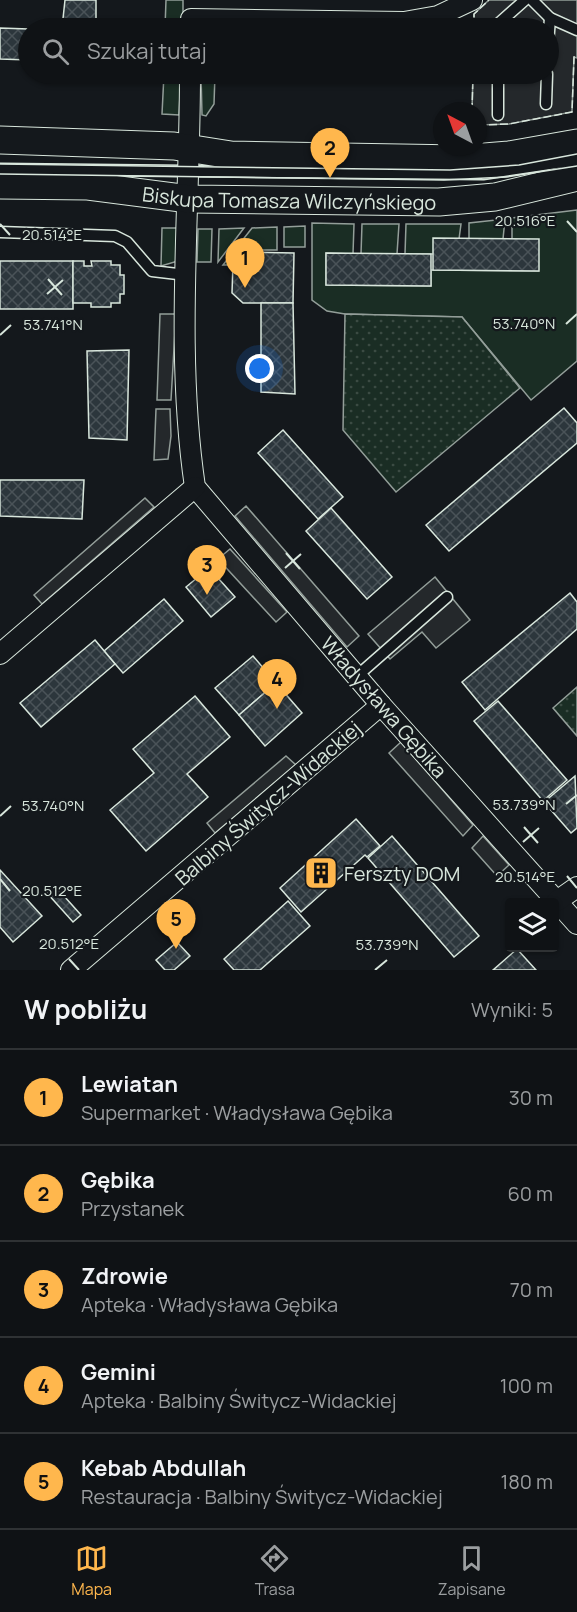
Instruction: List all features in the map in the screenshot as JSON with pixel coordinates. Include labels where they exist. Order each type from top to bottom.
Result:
[{"type":"street","points":[[427,18],[438,16],[472,0]]},
{"type":"street","points":[[191,16],[262,18]]},
{"type":"street","points":[[0,654],[195,487],[188,441],[186,275],[190,84]]},
{"type":"street","name":"Biskupa Tomasza Wilczyńskiego","points":[[0,140],[190,160],[231,155],[460,159],[509,155],[577,143]]},
{"type":"street","name":"Biskupa Tomasza Wilczyńskiego","points":[[0,184],[88,186],[189,199],[439,202],[495,197],[577,177]]},
{"type":"street","name":"Władysława Gębika","points":[[195,487],[381,705],[554,898]]},
{"type":"street","name":"Balbiny Świtycz-Widackiej","points":[[71,970],[381,705]]},
{"type":"street","points":[[559,900],[577,887]]},
{"type":"street","name":"Władysława Gębika","points":[[559,903],[577,924]]},
{"type":"lane","points":[[505,18],[525,0]]},
{"type":"lane","points":[[532,0],[549,18]]},
{"type":"lane","points":[[559,22],[577,30]]},
{"type":"lane","points":[[498,84],[498,114]]},
{"type":"lane","points":[[546,104],[547,84]]},
{"type":"lane","points":[[0,169],[190,160],[483,174],[577,160]]},
{"type":"lane","points":[[0,232],[115,236],[127,242],[152,271],[186,275]]},
{"type":"lane","points":[[357,676],[447,597]]},
{"type":"green space","points":[[166,0],[183,0],[183,18],[165,18]]},
{"type":"green space","points":[[164,84],[181,84],[179,115],[162,114]]},
{"type":"green space","points":[[201,84],[215,84],[214,104],[206,116],[202,115]]},
{"type":"green space","points":[[577,210],[577,361],[531,400],[462,317],[345,314],[327,311],[312,300],[312,223],[354,224],[353,254],[326,253],[326,285],[431,286],[431,270],[538,271],[512,239],[512,218]]},
{"type":"green space","points":[[505,219],[503,239],[469,239],[469,223]]},
{"type":"green space","points":[[362,224],[399,224],[397,254],[361,254]]},
{"type":"green space","points":[[406,224],[461,224],[459,239],[433,254],[405,254]]},
{"type":"green space","points":[[305,226],[305,247],[284,247],[284,227]]},
{"type":"green space","points":[[277,227],[277,250],[242,250],[231,265],[223,265],[252,228]]},
{"type":"green space","points":[[162,228],[178,228],[178,261],[161,266]]},
{"type":"green space","points":[[244,228],[218,262],[219,229]]},
{"type":"green space","points":[[198,229],[212,229],[211,262],[197,262]]},
{"type":"green space","points":[[345,314],[462,317],[520,388],[396,492],[343,430]]},
{"type":"green space","points":[[577,687],[577,736],[553,708]]},
{"type":"shaded area","points":[[489,0],[577,0],[577,58],[574,57],[572,112],[509,124],[487,125],[487,102],[472,102],[473,84],[559,84],[559,18],[474,18],[474,14]]},
{"type":"shaded area","points":[[160,314],[176,314],[171,400],[157,400]]},
{"type":"shaded area","points":[[156,409],[170,409],[171,436],[168,459],[154,460]]},
{"type":"shaded area","points":[[145,498],[154,507],[42,604],[34,595]]},
{"type":"shaded area","points":[[246,506],[359,636],[347,647],[235,516]]},
{"type":"shaded area","points":[[230,549],[287,612],[276,622],[218,559]]},
{"type":"shaded area","points":[[435,577],[470,620],[436,648],[422,632],[390,659],[368,634]]},
{"type":"shaded area","points":[[401,742],[473,825],[463,836],[389,753]]},
{"type":"shaded area","points":[[286,756],[296,765],[215,833],[207,823]]},
{"type":"shaded area","points":[[483,836],[509,865],[497,876],[472,848]]},
{"type":"building","points":[[65,0],[96,0],[96,18],[63,18]]},
{"type":"building","points":[[0,28],[18,29],[18,60],[0,59]]},
{"type":"building","points":[[433,238],[539,239],[539,271],[433,270]]},
{"type":"building","points":[[244,252],[294,253],[293,303],[243,303],[232,293],[233,263]]},
{"type":"building","points":[[326,253],[431,254],[431,286],[326,285]]},
{"type":"building","points":[[0,261],[73,261],[73,309],[0,309]]},
{"type":"building","points":[[73,261],[84,261],[84,266],[92,266],[91,261],[111,261],[111,265],[120,265],[120,275],[124,275],[124,294],[120,294],[120,303],[111,303],[111,307],[91,307],[91,303],[73,303]]},
{"type":"building","points":[[261,303],[293,303],[295,394],[261,392]]},
{"type":"building","points":[[129,350],[127,440],[89,438],[87,351]]},
{"type":"building","points":[[564,408],[577,423],[577,443],[449,551],[426,525]]},
{"type":"building","points":[[283,430],[343,497],[318,519],[258,453]]},
{"type":"building","points":[[0,480],[84,480],[82,519],[0,516]]},
{"type":"building","points":[[331,508],[392,577],[367,599],[306,531]]},
{"type":"building","points":[[209,568],[235,597],[211,617],[186,587]]},
{"type":"building","points":[[570,593],[577,602],[577,629],[485,710],[462,682]]},
{"type":"building","points":[[164,599],[183,621],[123,673],[104,651]]},
{"type":"building","points":[[95,640],[115,664],[41,727],[20,703]]},
{"type":"building","points":[[253,656],[276,683],[239,715],[215,688]]},
{"type":"building","points":[[276,683],[302,713],[265,746],[239,715]]},
{"type":"building","points":[[195,696],[230,737],[187,774],[208,797],[146,851],[110,810],[154,773],[133,749]]},
{"type":"building","points":[[498,701],[567,780],[543,801],[474,721]]},
{"type":"building","points":[[575,776],[577,828],[571,833],[544,802]]},
{"type":"building","name":"Ferszty DOM","points":[[356,819],[380,846],[367,857],[365,855],[301,912],[280,888]]},
{"type":"building","points":[[392,836],[479,936],[454,957],[368,858]]},
{"type":"building","points":[[0,870],[42,916],[13,942],[0,927]]},
{"type":"building","points":[[55,886],[81,915],[73,922],[47,893]]},
{"type":"building","points":[[288,901],[310,926],[260,970],[234,970],[224,959]]},
{"type":"building","points":[[177,942],[190,956],[174,970],[165,970],[156,960]]},
{"type":"building","points":[[514,952],[520,952],[536,970],[493,970]]},
{"type":"tram line","points":[[0,164],[450,170],[519,165],[577,154]]},
{"type":"tram line","points":[[0,174],[444,180],[507,177],[577,166]]},
{"type":"fence","points":[[474,18],[474,14],[489,0]]},
{"type":"fence","points":[[487,125],[509,124],[572,112],[574,57],[577,58]]},
{"type":"fence","points":[[472,102],[473,84]]},
{"type":"place","name":"Gębika","points":[[330,178]]},
{"type":"place","name":"Lewiatan","points":[[245,288]]},
{"type":"place","name":"Zdrowie","points":[[207,595]]},
{"type":"place","name":"Gemini","points":[[277,709]]},
{"type":"place","name":"Ferszty DOM","points":[[321,873]]},
{"type":"place","name":"Kebab Abdullah","points":[[176,949]]}]
